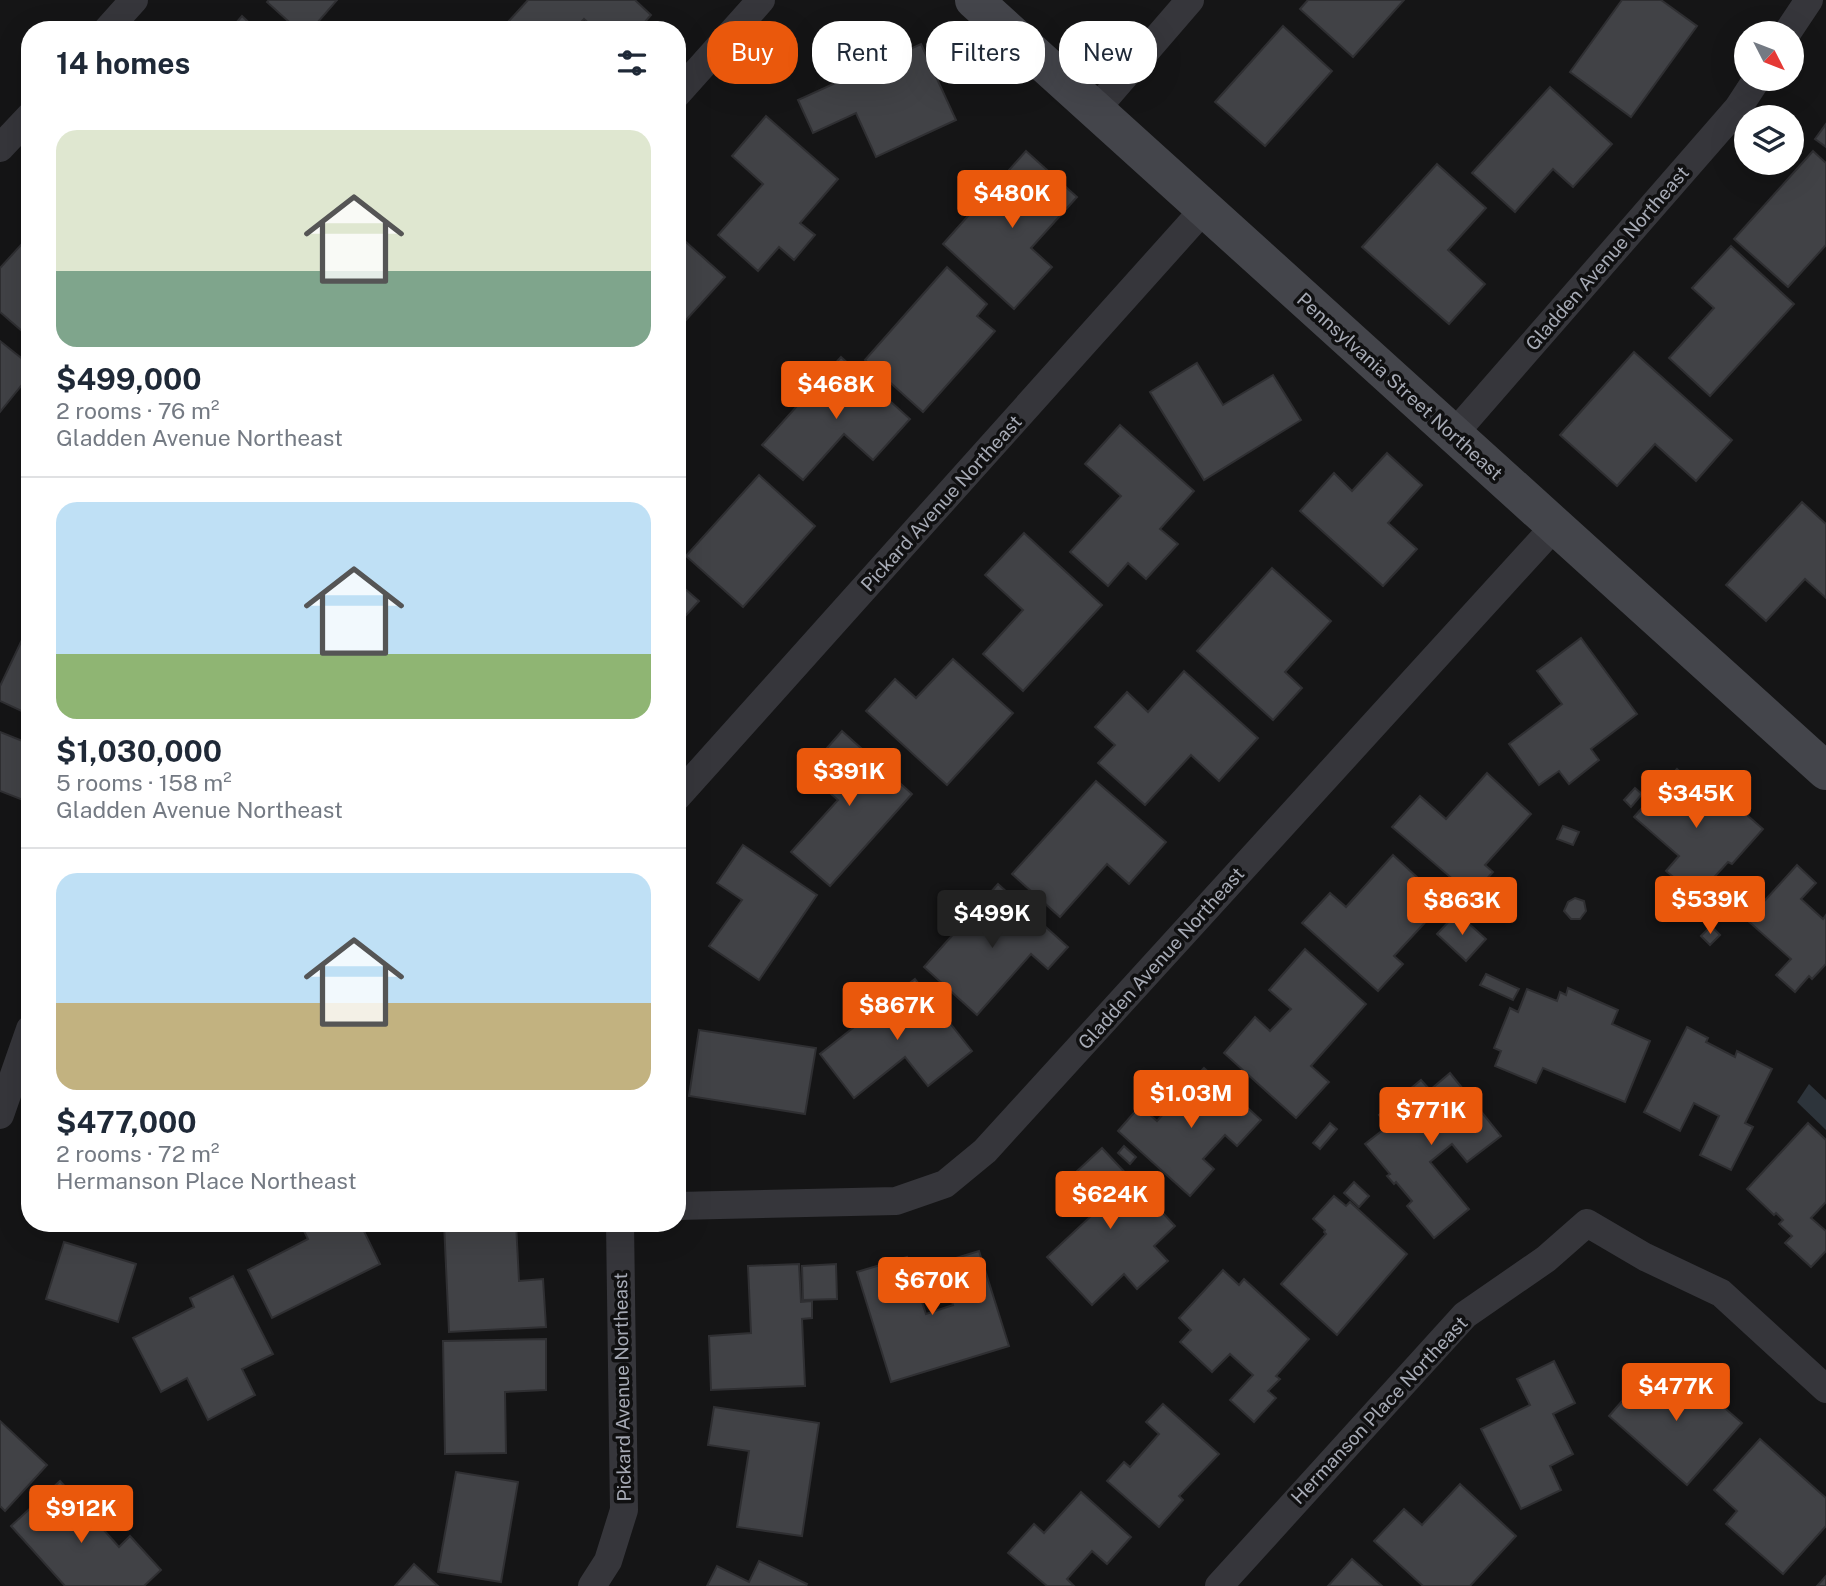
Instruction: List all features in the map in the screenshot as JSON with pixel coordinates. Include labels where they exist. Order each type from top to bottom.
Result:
[{"type":"street","points":[[115,21],[134,0]]},
{"type":"street","points":[[686,84],[761,0]]},
{"type":"street","name":"Pennsylvania Street Northeast","points":[[974,0],[1453,435],[1821,757]]},
{"type":"street","points":[[1096,109],[1190,0]]},
{"type":"street","points":[[1795,21],[1809,0]]},
{"type":"street","name":"Gladden Avenue Northeast","points":[[1453,435],[1738,108],[1749,91]]},
{"type":"street","points":[[0,148],[21,126]]},
{"type":"street","name":"Pickard Avenue Northeast","points":[[686,787],[1205,208]]},
{"type":"street","name":"Gladden Avenue Northeast","points":[[686,1206],[895,1200],[945,1184],[985,1151],[1555,526]]},
{"type":"street","points":[[0,1115],[21,1075]]},
{"type":"street","name":"Hermanson Place Northeast","points":[[1219,1586],[1465,1315],[1546,1259],[1587,1223],[1646,1257],[1721,1293],[1826,1389]]},
{"type":"street","name":"Pickard Avenue Northeast","points":[[592,1586],[608,1561],[624,1510],[620,1232]]},
{"type":"shaded area","points":[[1809,1084],[1826,1100],[1826,1130],[1797,1102]]},
{"type":"building","points":[[337,0],[319,21],[288,21],[267,2]]},
{"type":"building","points":[[528,0],[635,0],[651,15],[646,21],[509,21]]},
{"type":"building","points":[[1308,0],[1404,0],[1353,57],[1300,9]]},
{"type":"building","points":[[1622,0],[1661,0],[1697,26],[1631,117],[1570,72]]},
{"type":"building","points":[[1283,26],[1332,71],[1265,146],[1215,102]]},
{"type":"building","points":[[921,44],[926,55],[926,84],[939,84],[956,120],[876,157],[856,113],[813,133],[798,100],[833,84],[912,84],[912,48]]},
{"type":"building","points":[[1550,87],[1612,144],[1573,187],[1553,169],[1515,212],[1472,173]]},
{"type":"building","points":[[766,116],[838,179],[800,223],[815,235],[794,260],[779,247],[758,271],[718,235],[763,184],[732,156]]},
{"type":"building","points":[[1826,124],[1826,147],[1815,139]]},
{"type":"building","points":[[1026,151],[1077,197],[1031,248],[1052,267],[1014,309],[943,244]]},
{"type":"building","points":[[1813,151],[1826,163],[1826,245],[1788,287],[1734,239],[1791,175],[1804,175],[1804,161]]},
{"type":"building","points":[[1437,164],[1486,208],[1448,250],[1485,284],[1449,324],[1362,247]]},
{"type":"building","points":[[686,242],[725,277],[686,320]]},
{"type":"building","points":[[21,245],[21,330],[0,312],[0,268]]},
{"type":"building","points":[[1731,246],[1794,304],[1710,396],[1669,358],[1714,308],[1692,288]]},
{"type":"building","points":[[947,267],[987,304],[977,316],[995,331],[923,412],[865,360]]},
{"type":"building","points":[[0,341],[21,358],[21,386],[0,412]]},
{"type":"building","points":[[1634,352],[1732,440],[1696,481],[1655,444],[1617,486],[1560,435]]},
{"type":"building","points":[[841,357],[910,419],[873,460],[844,434],[803,480],[762,445]]},
{"type":"building","points":[[1197,363],[1223,405],[1273,375],[1301,420],[1204,480],[1150,392]]},
{"type":"building","points":[[1120,425],[1194,491],[1160,529],[1178,544],[1146,579],[1128,563],[1108,586],[1070,552],[1121,496],[1085,464]]},
{"type":"building","points":[[1387,453],[1422,485],[1388,523],[1417,549],[1383,586],[1300,511],[1334,473],[1352,491]]},
{"type":"building","points":[[759,475],[815,526],[743,607],[686,556]]},
{"type":"building","points":[[1802,502],[1826,524],[1826,598],[1805,579],[1766,621],[1726,585]]},
{"type":"building","points":[[1024,533],[1102,605],[1023,691],[983,654],[1023,610],[985,575]]},
{"type":"building","points":[[1272,568],[1331,621],[1285,672],[1302,688],[1273,720],[1197,651]]},
{"type":"building","points":[[686,590],[699,601],[686,615]]},
{"type":"building","points":[[1581,638],[1637,714],[1591,749],[1599,760],[1569,784],[1559,771],[1539,785],[1509,744],[1562,704],[1537,671]]},
{"type":"building","points":[[21,642],[21,711],[0,701],[0,686]]},
{"type":"building","points":[[953,659],[1013,713],[947,785],[866,711],[895,679],[916,698]]},
{"type":"building","points":[[1184,671],[1258,738],[1219,781],[1191,755],[1145,805],[1098,763],[1115,745],[1095,727],[1127,692],[1148,712]]},
{"type":"building","points":[[842,731],[912,794],[830,886],[791,852],[838,800],[806,772]]},
{"type":"building","points":[[0,732],[21,740],[21,799],[0,791]]},
{"type":"building","points":[[1677,769],[1722,813],[1732,802],[1763,829],[1732,864],[1728,862],[1708,884],[1702,878],[1690,891],[1666,871],[1679,856],[1634,817]]},
{"type":"building","points":[[1487,773],[1531,814],[1485,865],[1493,872],[1474,893],[1466,885],[1463,888],[1392,827],[1420,796],[1446,819]]},
{"type":"building","points":[[1096,781],[1166,842],[1129,884],[1107,864],[1060,917],[1012,874]]},
{"type":"building","points":[[1635,788],[1642,794],[1631,807],[1624,800]]},
{"type":"building","points":[[1563,826],[1579,832],[1573,845],[1557,839]]},
{"type":"building","points":[[743,845],[817,895],[759,980],[709,946],[742,900],[717,883]]},
{"type":"building","points":[[1393,855],[1444,902],[1394,956],[1403,964],[1378,991],[1302,923],[1330,893],[1346,907]]},
{"type":"building","points":[[1797,865],[1816,883],[1801,899],[1823,919],[1826,915],[1826,964],[1812,979],[1809,976],[1795,992],[1776,975],[1791,959],[1747,920]]},
{"type":"building","points":[[998,884],[1068,947],[1048,969],[1031,954],[977,1015],[924,967]]},
{"type":"building","points":[[1575,898],[1584,901],[1586,911],[1580,919],[1571,919],[1564,911],[1568,902]]},
{"type":"building","points":[[1457,913],[1486,939],[1466,961],[1437,934]]},
{"type":"building","points":[[1711,926],[1720,935],[1710,945],[1701,936]]},
{"type":"building","points":[[1305,949],[1366,1004],[1311,1066],[1329,1082],[1296,1118],[1224,1053],[1255,1017],[1270,1031],[1291,1009],[1269,990]]},
{"type":"building","points":[[1486,974],[1519,989],[1513,1000],[1480,985]]},
{"type":"building","points":[[915,979],[972,1051],[928,1086],[905,1057],[854,1098],[820,1054]]},
{"type":"building","points":[[1568,988],[1618,1010],[1612,1024],[1650,1041],[1625,1102],[1543,1068],[1536,1083],[1495,1066],[1501,1051],[1494,1048],[1510,1008],[1518,1012],[1527,989],[1557,1001],[1560,992],[1566,995]]},
{"type":"building","points":[[1687,1027],[1708,1038],[1706,1042],[1735,1057],[1737,1051],[1772,1069],[1745,1123],[1753,1127],[1731,1170],[1700,1155],[1719,1116],[1694,1103],[1680,1131],[1644,1112]]},
{"type":"building","points":[[699,1030],[816,1048],[805,1114],[689,1096]]},
{"type":"building","points":[[1204,1068],[1261,1120],[1237,1146],[1225,1135],[1203,1159],[1214,1169],[1190,1196],[1118,1131],[1140,1106],[1157,1121]]},
{"type":"building","points":[[1450,1073],[1501,1136],[1467,1162],[1452,1144],[1430,1162],[1469,1209],[1434,1238],[1407,1206],[1412,1201],[1396,1182],[1394,1184],[1387,1176],[1390,1174],[1365,1144],[1388,1126],[1379,1115],[1421,1080],[1430,1090]]},
{"type":"building","points":[[1330,1123],[1337,1129],[1320,1149],[1313,1143]]},
{"type":"building","points":[[1808,1123],[1826,1140],[1826,1202],[1811,1218],[1826,1231],[1826,1251],[1811,1267],[1785,1243],[1792,1236],[1779,1224],[1783,1220],[1747,1189]]},
{"type":"building","points":[[1124,1146],[1136,1157],[1130,1164],[1118,1153]]},
{"type":"building","points":[[1102,1148],[1175,1226],[1154,1246],[1168,1261],[1137,1289],[1124,1274],[1092,1305],[1047,1257],[1090,1217],[1061,1186]]},
{"type":"building","points":[[1354,1182],[1369,1196],[1359,1207],[1344,1193]]},
{"type":"building","points":[[1334,1196],[1346,1206],[1350,1202],[1407,1254],[1337,1335],[1281,1284],[1326,1234],[1313,1219]]},
{"type":"building","points":[[304,1232],[364,1232],[380,1264],[272,1318],[248,1270],[308,1239]]},
{"type":"building","points":[[444,1232],[516,1232],[519,1281],[543,1279],[546,1327],[449,1332]]},
{"type":"building","points":[[64,1242],[136,1264],[118,1322],[46,1299]]},
{"type":"building","points":[[979,1251],[1009,1346],[891,1382],[857,1272],[907,1257],[926,1314],[953,1305],[940,1263]]},
{"type":"building","points":[[799,1264],[801,1302],[812,1301],[812,1318],[802,1319],[805,1386],[711,1390],[709,1336],[751,1333],[748,1266]]},
{"type":"building","points":[[836,1264],[837,1299],[803,1300],[802,1266]]},
{"type":"building","points":[[1223,1270],[1239,1285],[1244,1279],[1309,1339],[1276,1376],[1280,1379],[1268,1391],[1276,1398],[1254,1422],[1230,1400],[1253,1375],[1230,1354],[1212,1372],[1180,1342],[1191,1330],[1179,1318]]},
{"type":"building","points":[[233,1276],[273,1354],[242,1369],[255,1395],[208,1420],[187,1378],[161,1392],[133,1338],[194,1307],[190,1298]]},
{"type":"building","points":[[546,1339],[546,1390],[505,1392],[506,1453],[445,1454],[443,1341]]},
{"type":"building","points":[[1554,1361],[1575,1403],[1553,1414],[1573,1454],[1550,1466],[1561,1490],[1521,1509],[1481,1429],[1530,1405],[1517,1379]]},
{"type":"building","points":[[1651,1368],[1672,1386],[1684,1373],[1742,1423],[1687,1485],[1609,1416]]},
{"type":"building","points":[[1163,1404],[1219,1454],[1179,1496],[1183,1500],[1159,1527],[1107,1481],[1124,1462],[1130,1467],[1159,1434],[1146,1422]]},
{"type":"building","points":[[714,1407],[819,1423],[802,1536],[737,1527],[749,1451],[708,1445]]},
{"type":"building","points":[[0,1421],[47,1465],[5,1511],[0,1506]]},
{"type":"building","points":[[1760,1439],[1826,1498],[1826,1526],[1783,1574],[1726,1524],[1737,1511],[1714,1490]]},
{"type":"building","points":[[456,1472],[518,1482],[501,1582],[438,1572]]},
{"type":"building","points":[[60,1481],[119,1547],[130,1536],[161,1570],[144,1586],[65,1586],[11,1526]]},
{"type":"building","points":[[1460,1484],[1516,1536],[1470,1586],[1423,1586],[1374,1541],[1404,1509],[1422,1525]]},
{"type":"building","points":[[1081,1492],[1131,1537],[1107,1564],[1092,1551],[1067,1579],[1074,1586],[1047,1586],[1008,1553],[1034,1524],[1044,1533]]},
{"type":"building","points":[[1352,1559],[1382,1586],[1328,1586]]},
{"type":"building","points":[[759,1561],[807,1584],[806,1586],[707,1586],[717,1566],[749,1582]]},
{"type":"building","points":[[414,1564],[438,1586],[395,1586]]},
{"type":"building","points":[[1826,1576],[1826,1586],[1817,1586]]}]
